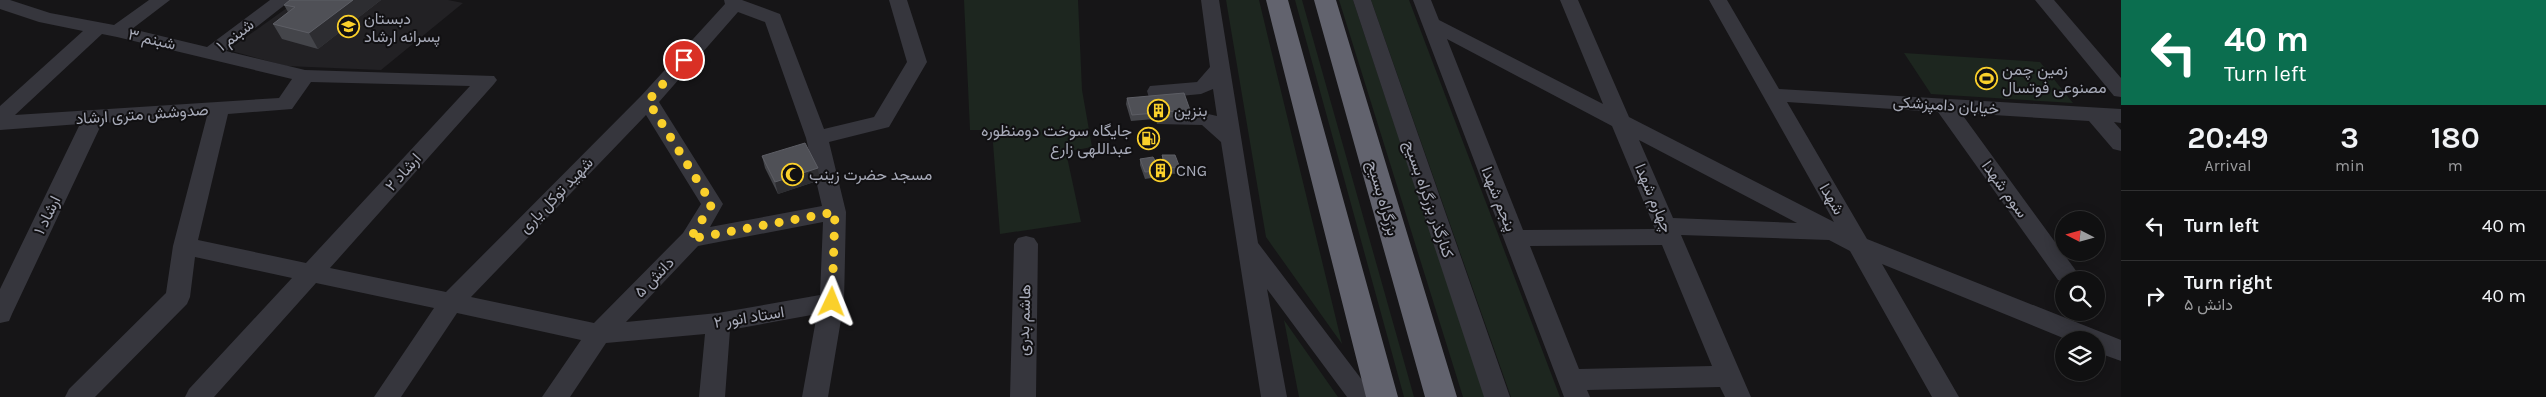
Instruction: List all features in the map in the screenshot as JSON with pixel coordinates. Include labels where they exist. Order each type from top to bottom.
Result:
[{"type":"highway","points":[[1277,0],[1382,397]]},
{"type":"highway","name":"بزرگراه بسیج","points":[[1325,0],[1441,397]]},
{"type":"street","points":[[117,31],[161,0]]},
{"type":"street","name":"شبنم ۱","points":[[211,53],[282,0]]},
{"type":"street","points":[[817,138],[882,122],[887,114],[917,62],[898,0]]},
{"type":"street","points":[[1210,0],[1247,244],[1274,397]]},
{"type":"street","name":"کنارگذر بزرگراه بسیج","points":[[1362,0],[1497,397]]},
{"type":"street","name":"پنجم شهدا","points":[[1422,0],[1574,389]]},
{"type":"street","name":"چهارم شهدا","points":[[1569,0],[1734,386]]},
{"type":"street","name":"شهدا","points":[[1718,0],[1946,397]]},
{"type":"street","points":[[2044,0],[2121,91]]},
{"type":"street","points":[[733,2],[773,18],[817,138],[835,212],[832,302],[815,397]]},
{"type":"street","name":"شهید توکل یاری","points":[[387,397],[451,303],[648,101],[733,2]]},
{"type":"street","name":"شبنم ۳","points":[[0,3],[46,18],[117,31],[305,76]]},
{"type":"street","points":[[1429,22],[1859,245],[2073,331]]},
{"type":"street","points":[[0,118],[97,28]]},
{"type":"street","points":[[1220,67],[1208,84],[1201,88],[1157,91],[1164,119],[1206,118],[1219,125],[1232,141]]},
{"type":"street","name":"صدوشش متری ارشاد","points":[[0,123],[285,104],[305,76]]},
{"type":"street","name":"ارشاد ۲","points":[[198,397],[487,80],[305,76]]},
{"type":"street","name":"خیابان دامپزشکی","points":[[1772,94],[2121,116]]},
{"type":"street","name":"دانش ۵","points":[[555,397],[599,334],[690,239],[712,204],[648,101]]},
{"type":"street","name":"سوم شهدا","points":[[1944,105],[2064,271]]},
{"type":"street","points":[[78,397],[178,297],[185,246],[219,109]]},
{"type":"street","points":[[2095,114],[2121,144]]},
{"type":"street","name":"ارشاد ۱","points":[[0,314],[94,117]]},
{"type":"street","points":[[690,239],[835,212]]},
{"type":"street","points":[[1515,238],[1668,232],[1832,232]]},
{"type":"street","name":"هاشم بدری","points":[[1023,397],[1026,244]]},
{"type":"street","points":[[1247,244],[1362,397]]},
{"type":"street","name":"استاد انور ۲","points":[[185,246],[599,334],[718,323],[832,302]]},
{"type":"street","points":[[712,397],[718,323]]},
{"type":"street","points":[[2105,344],[2121,351]]},
{"type":"street","points":[[1574,389],[1734,386]]},
{"type":"shaded area","name":"دبستان پسرانه ارشاد","points":[[298,0],[448,0],[463,3],[381,70],[286,66],[228,50]]},
{"type":"shaded area","points":[[964,0],[1078,0],[1082,90],[1092,147],[1066,152],[1081,222],[1000,234],[992,130],[970,130]]},
{"type":"shaded area","points":[[1226,0],[1259,0],[1342,344],[1266,237]]},
{"type":"shaded area","points":[[1295,0],[1302,0],[1414,397],[1404,397]]},
{"type":"shaded area","points":[[1339,0],[1353,0],[1485,397],[1463,397]]},
{"type":"shaded area","points":[[1371,0],[1409,0],[1560,397],[1511,397]]},
{"type":"shaded area","name":"زمین چمن مصنوعی فوتسال","points":[[1904,53],[2040,62],[2073,103],[1931,94]]},
{"type":"shaded area","points":[[1284,320],[1338,397],[1299,397]]},
{"type":"building","points":[[290,0],[353,0],[309,33],[273,24],[295,7],[284,5]]},
{"type":"building","name":"بنزین","points":[[1184,93],[1190,110],[1132,115],[1127,98]]},
{"type":"building","points":[[805,143],[818,168],[775,182],[762,156]]},
{"type":"building","points":[[1162,155],[1175,155],[1180,168],[1157,167],[1158,171],[1145,172],[1140,159],[1153,157],[1156,162],[1164,161]]},
{"type":"place","name":"دبستان پسرانه ارشاد","points":[[348,27]]},
{"type":"place","name":"زمین چمن مصنوعی فوتسال","points":[[1986,78]]},
{"type":"place","name":"بنزین","points":[[1158,110]]},
{"type":"place","name":"جایگاه سوخت دومنظوره عبداللهی زارع","points":[[1148,139]]},
{"type":"place","name":"CNG","points":[[1160,170]]},
{"type":"place","name":"مسجد حضرت زینب","points":[[793,174]]},
{"type":"route","points":[[684,60],[648,101],[712,204],[690,239],[835,212],[832,302]]}]
